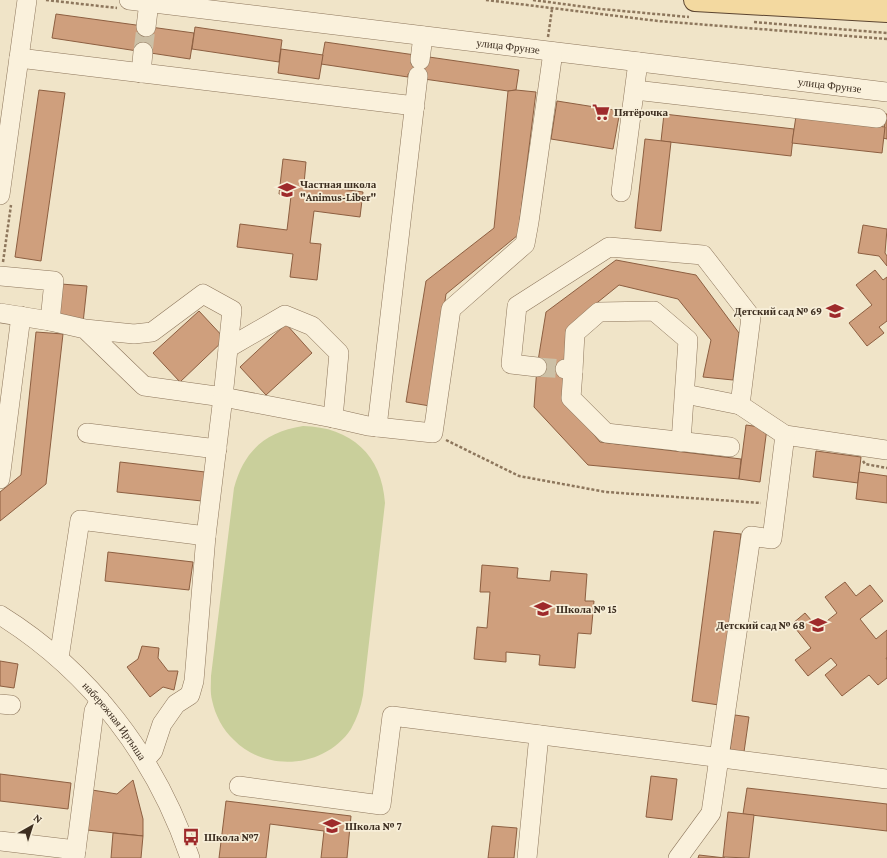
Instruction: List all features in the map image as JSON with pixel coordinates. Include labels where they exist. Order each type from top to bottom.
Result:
[{"type":"main road","points":[[695,0],[887,12]]},
{"type":"street","points":[[0,194],[27,0]]},
{"type":"street","name":"улица Фрунзе","points":[[129,0],[887,92]]},
{"type":"street","points":[[146,27],[149,2]]},
{"type":"street","points":[[377,427],[423,36]]},
{"type":"street","points":[[85,329],[144,386],[223,397],[377,427],[434,433],[451,309],[525,244],[550,51]]},
{"type":"street","points":[[141,73],[144,52]]},
{"type":"street","points":[[19,58],[415,106]]},
{"type":"street","points":[[621,192],[638,62]]},
{"type":"street","points":[[635,90],[868,116],[862,89]]},
{"type":"street","points":[[537,367],[511,364],[517,306],[609,247],[702,255],[751,317],[740,405]]},
{"type":"street","points":[[0,276],[54,281],[50,321]]},
{"type":"street","points":[[0,313],[50,321],[85,329],[134,334],[152,332],[203,294],[232,310],[206,536],[194,681],[190,695],[176,704],[162,724],[152,751],[145,760]]},
{"type":"street","points":[[681,442],[688,340],[654,311],[599,312],[575,333],[569,370],[571,398],[606,434],[681,442],[730,447]]},
{"type":"street","points":[[228,348],[285,315],[312,326],[339,353],[333,418]]},
{"type":"street","points":[[0,479],[22,316]]},
{"type":"street","points":[[685,394],[740,405],[785,435],[887,450]]},
{"type":"street","points":[[87,433],[217,449]]},
{"type":"street","points":[[678,858],[711,813],[751,536],[772,539],[785,435]]},
{"type":"street","points":[[59,658],[80,520],[206,536]]},
{"type":"street","name":"набережная Иртыша","points":[[0,615],[59,658],[100,700],[124,729],[145,760],[170,807],[190,858]]},
{"type":"street","points":[[0,841],[75,854],[94,711],[100,700]]},
{"type":"street","points":[[240,786],[381,805],[392,716],[887,779]]},
{"type":"street","points":[[527,858],[539,735]]},
{"type":"path","points":[[486,0],[658,21],[887,39]]},
{"type":"path","points":[[550,51],[552,9]]},
{"type":"path","points":[[434,433],[519,476],[606,492],[777,504]]},
{"type":"green space","points":[[303,426],[336,432],[349,438],[361,447],[378,471],[383,486],[385,503],[363,695],[357,717],[351,729],[340,742],[326,752],[295,762],[262,758],[247,751],[226,732],[217,717],[213,706],[211,676],[234,488],[238,475],[250,454],[267,438],[290,429]]},
{"type":"building","points":[[56,14],[194,33],[190,59],[52,38]]},
{"type":"building","points":[[195,27],[282,40],[279,62],[192,49]]},
{"type":"building","points":[[325,42],[519,70],[516,90],[508,91],[424,79],[424,77],[408,74],[408,77],[321,64]]},
{"type":"building","points":[[281,49],[323,55],[319,79],[278,73]]},
{"type":"building","points":[[39,90],[65,93],[41,261],[15,257]]},
{"type":"building","points":[[516,90],[536,92],[518,235],[446,294],[430,406],[406,402],[426,281],[494,228],[508,91]]},
{"type":"building","points":[[557,101],[620,111],[613,149],[551,139]]},
{"type":"building","points":[[664,114],[794,129],[791,156],[661,141]]},
{"type":"building","points":[[887,114],[887,139],[883,138]]},
{"type":"building","points":[[796,116],[885,127],[882,153],[792,143]]},
{"type":"building","points":[[645,139],[671,142],[661,231],[635,228]]},
{"type":"building","points":[[283,159],[306,162],[304,184],[363,192],[360,217],[314,211],[310,243],[321,244],[317,280],[290,277],[293,254],[237,247],[240,224],[287,230],[291,196],[279,194]]},
{"type":"building","points":[[863,225],[887,229],[885,253],[887,256],[887,266],[879,256],[858,253]]},
{"type":"building","points":[[616,260],[696,275],[739,333],[733,380],[703,377],[711,340],[678,299],[619,285],[572,323],[562,396],[600,442],[741,459],[739,479],[588,465],[534,407],[537,367],[546,312]]},
{"type":"building","points":[[875,270],[883,280],[887,277],[887,321],[879,327],[884,333],[867,346],[849,323],[872,305],[856,285]]},
{"type":"building","points":[[61,284],[87,286],[83,323],[58,321]]},
{"type":"building","points":[[199,311],[225,339],[180,382],[153,353]]},
{"type":"building","points":[[286,324],[312,353],[266,395],[240,367]]},
{"type":"building","points":[[36,332],[63,334],[46,484],[0,521],[0,492],[21,475]]},
{"type":"building","points":[[746,425],[767,428],[760,482],[739,479]]},
{"type":"building","points":[[816,451],[861,457],[858,483],[813,477]]},
{"type":"building","points":[[120,462],[205,472],[202,501],[117,492]]},
{"type":"building","points":[[859,472],[887,476],[887,503],[856,499]]},
{"type":"building","points":[[714,531],[741,534],[719,705],[692,701]]},
{"type":"building","points":[[108,552],[193,562],[189,590],[105,581]]},
{"type":"building","points":[[482,565],[518,568],[517,578],[550,581],[551,571],[587,574],[585,601],[594,601],[591,634],[578,633],[575,668],[539,665],[540,655],[506,652],[506,662],[474,659],[477,627],[487,628],[490,592],[480,592]]},
{"type":"building","points":[[845,582],[856,596],[870,585],[883,601],[860,619],[876,639],[887,630],[887,678],[878,685],[869,675],[842,696],[825,675],[837,665],[831,658],[808,676],[795,660],[811,648],[792,624],[805,613],[818,628],[837,613],[825,597]]},
{"type":"building","points":[[142,646],[159,648],[158,658],[168,671],[178,671],[174,690],[163,687],[150,697],[127,667],[138,659]]},
{"type":"building","points":[[0,661],[18,664],[14,688],[0,686]]},
{"type":"building","points":[[735,715],[749,717],[744,752],[730,750]]},
{"type":"building","points":[[0,774],[71,783],[68,809],[0,801]]},
{"type":"building","points":[[651,776],[677,779],[672,820],[646,817]]},
{"type":"building","points":[[133,780],[143,819],[143,836],[87,830],[92,790],[117,794]]},
{"type":"building","points":[[747,788],[887,804],[887,831],[743,814]]},
{"type":"building","points":[[226,801],[351,816],[347,858],[321,858],[324,831],[270,824],[266,858],[219,858]]},
{"type":"building","points":[[728,812],[754,815],[749,858],[723,857]]},
{"type":"building","points":[[492,826],[517,828],[514,858],[488,858]]},
{"type":"building","points":[[113,833],[143,836],[141,858],[111,858]]},
{"type":"building","points":[[699,855],[725,858],[698,858]]},
{"type":"tunnel","points":[[143,52],[146,27]]},
{"type":"tunnel","points":[[537,367],[565,369]]},
{"type":"place","name":"Пятёрочка","points":[[601,112]]},
{"type":"place","name":"Частная школа \"Animus-Liber\"","points":[[287,190]]},
{"type":"place","name":"Детский сад № 69","points":[[835,311]]},
{"type":"place","name":"Школа № 15","points":[[543,609]]},
{"type":"place","name":"Детский сад № 68","points":[[818,625]]},
{"type":"place","name":"Школа № 7","points":[[332,826]]},
{"type":"place","name":"Школа №7","points":[[191,837]]}]
